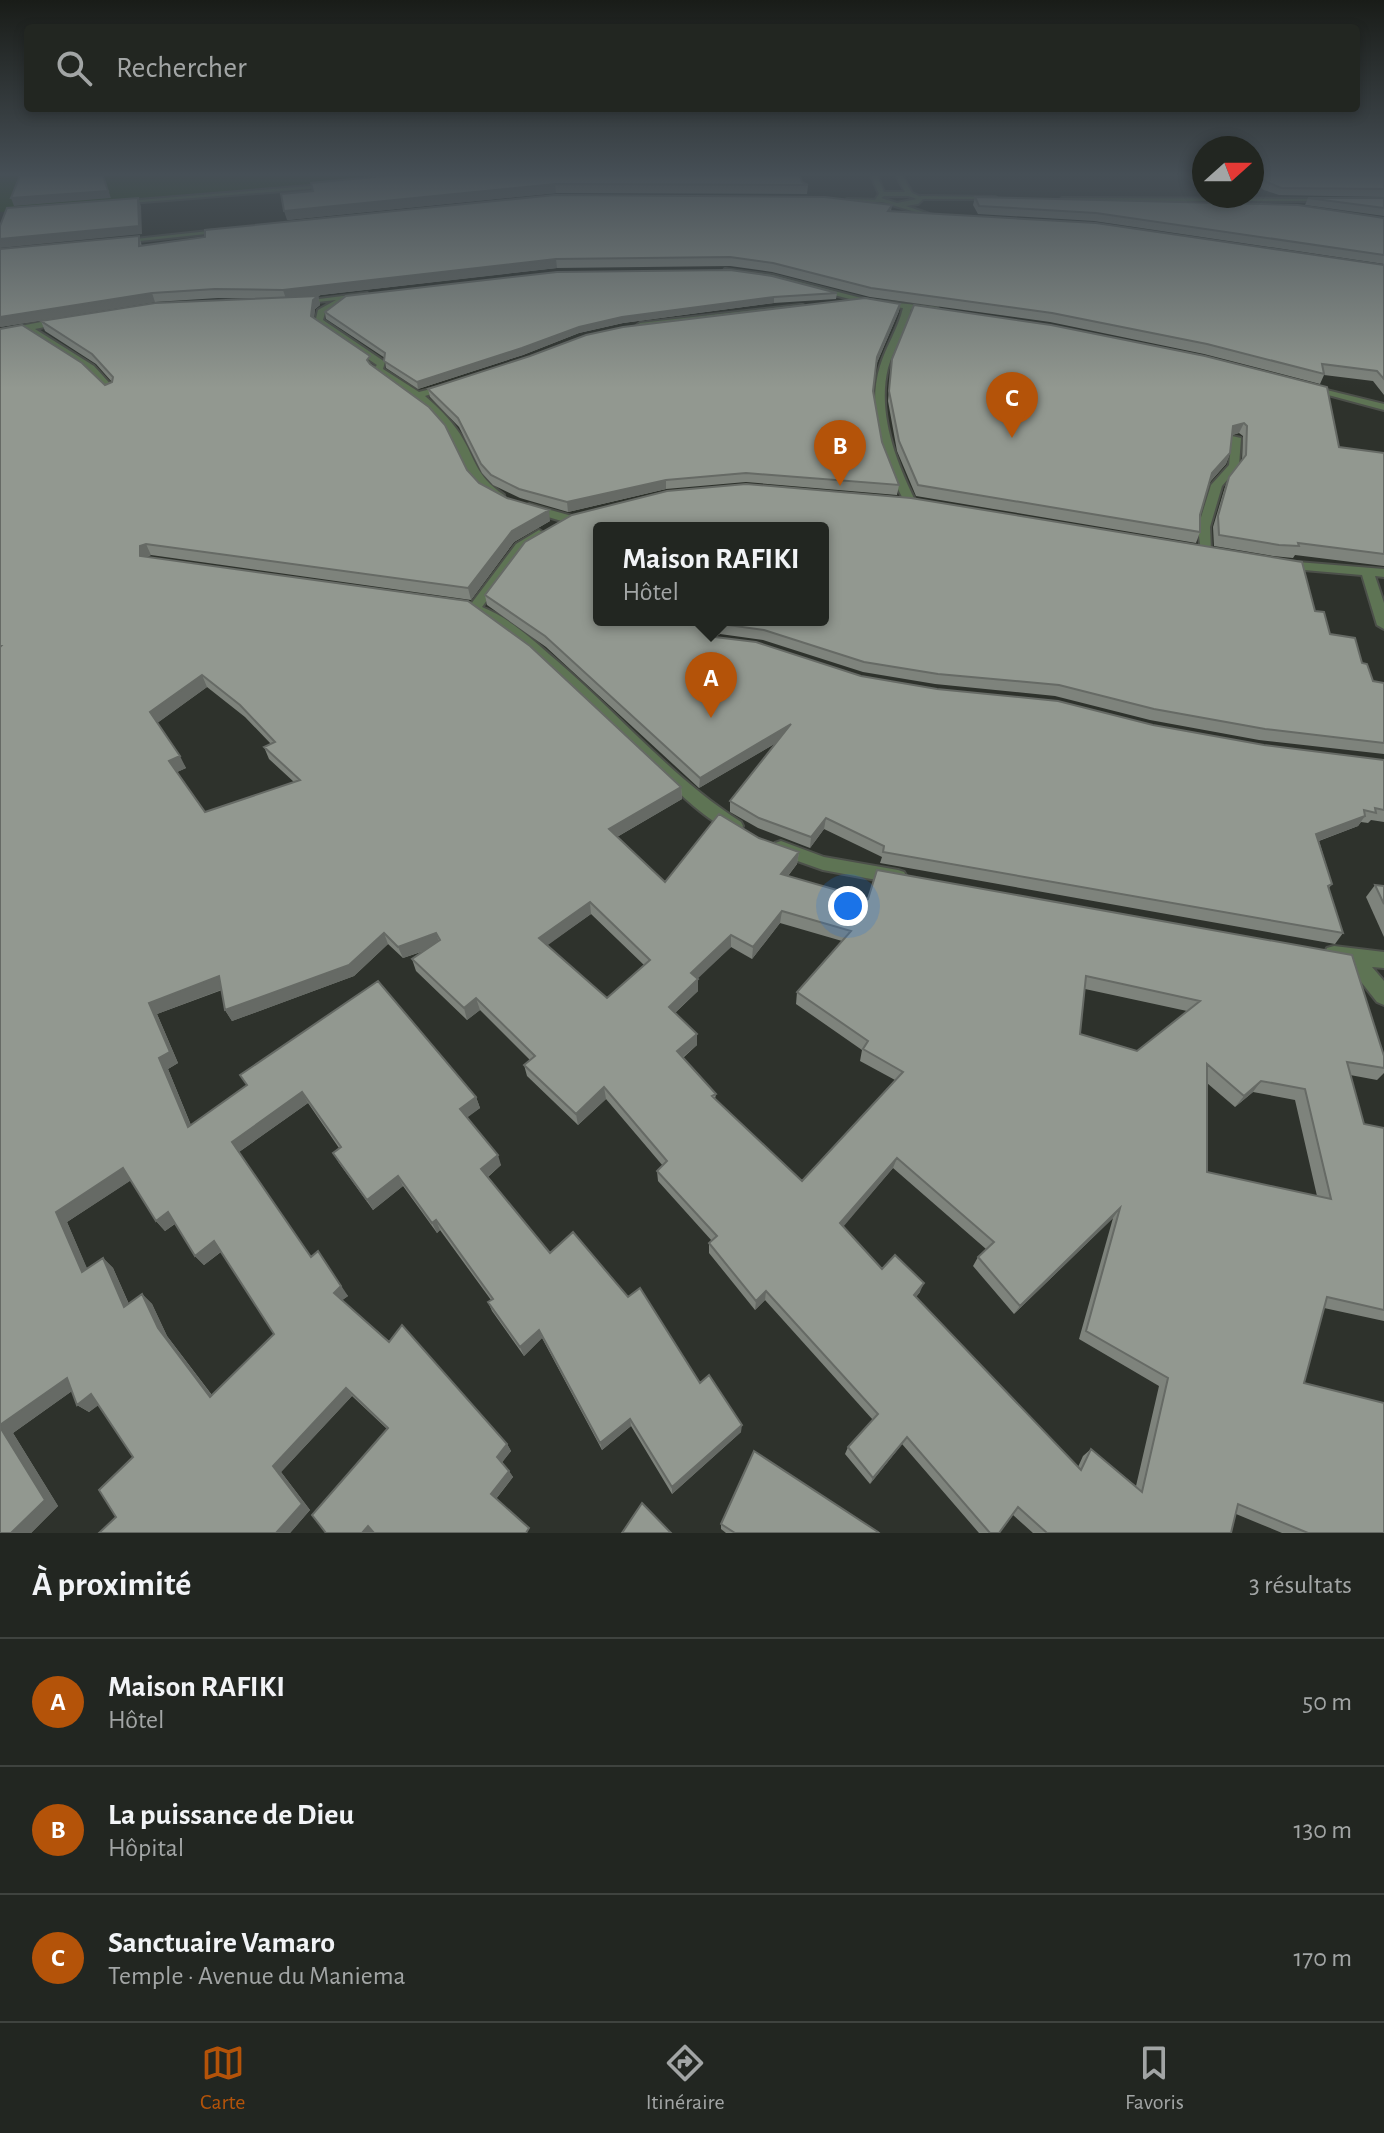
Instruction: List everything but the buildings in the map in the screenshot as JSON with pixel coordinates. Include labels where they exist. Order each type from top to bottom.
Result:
[{"type":"street","points":[[715,271],[772,277],[869,302],[951,311]]},
{"type":"street","points":[[286,304],[379,294]]},
{"type":"street","points":[[350,297],[329,306],[321,312],[318,321],[382,364],[377,370],[418,395],[454,432],[469,470],[485,488],[507,502]]},
{"type":"street","points":[[832,305],[869,302]]},
{"type":"street","points":[[623,329],[672,320],[817,306]]},
{"type":"street","points":[[908,306],[906,321],[883,368],[880,394],[895,474],[910,502]]},
{"type":"street","points":[[0,333],[68,320]]},
{"type":"street","points":[[27,327],[91,368],[110,389]]},
{"type":"street","points":[[1296,383],[1384,407]]},
{"type":"street","points":[[418,395],[455,384]]},
{"type":"street","points":[[1205,551],[1204,527],[1217,485],[1234,466],[1236,438]]},
{"type":"street","points":[[896,500],[924,504]]},
{"type":"street","points":[[522,506],[568,519]]},
{"type":"street","points":[[475,607],[520,547],[568,519],[581,515]]},
{"type":"street","points":[[1190,548],[1218,553]]},
{"type":"street","points":[[1273,563],[1384,573]]},
{"type":"street","points":[[1368,573],[1384,625]]},
{"type":"street","points":[[446,604],[475,607],[498,620],[567,676],[713,813],[759,839],[823,863],[919,881]]},
{"type":"street","points":[[1322,952],[1384,960]]},
{"type":"street","points":[[1354,958],[1384,996]]},
{"type":"place","name":"Sanctuaire Vamaro","points":[[1012,438]]},
{"type":"place","name":"La puissance de Dieu","points":[[840,486]]},
{"type":"place","name":"Maison RAFIKI","points":[[711,718]]}]
